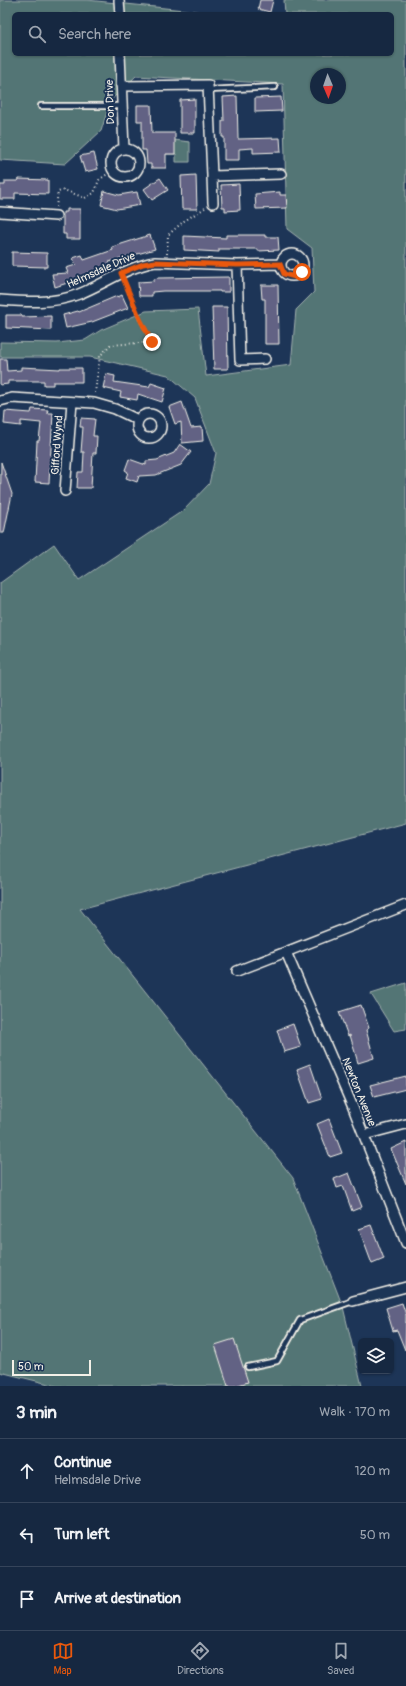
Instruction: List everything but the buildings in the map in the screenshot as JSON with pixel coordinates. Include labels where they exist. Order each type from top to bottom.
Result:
[{"type":"street","points":[[119,0],[120,12]]},
{"type":"street","name":"Don Drive","points":[[120,56],[124,149]]},
{"type":"street","points":[[121,86],[208,86],[213,203]]},
{"type":"street","points":[[124,149],[133,152],[138,159],[139,166],[135,173],[125,177],[118,175],[112,170],[111,163],[116,153],[124,149]]},
{"type":"street","points":[[212,176],[281,174]]},
{"type":"street","points":[[0,212],[56,216]]},
{"type":"street","name":"Helmsdale Drive","points":[[0,300],[27,302],[64,299],[94,288],[121,273],[143,264],[155,262],[237,265],[280,264]]},
{"type":"street","points":[[237,265],[240,360],[265,359]]},
{"type":"street","name":"Gifford Wynd","points":[[0,401],[12,398],[94,403],[115,409],[138,420]]},
{"type":"street","name":"Gifford Wynd","points":[[65,491],[72,402]]},
{"type":"street","points":[[237,971],[406,904]]},
{"type":"street","name":"Newton Avenue","points":[[286,952],[352,1105],[406,1243]]},
{"type":"street","points":[[364,1135],[406,1124]]},
{"type":"street","points":[[353,1301],[406,1288]]},
{"type":"lane","points":[[208,90],[275,87]]},
{"type":"lane","points":[[41,106],[122,106]]},
{"type":"lane","points":[[248,1367],[277,1361],[300,1320],[353,1301]]},
{"type":"path","points":[[56,216],[58,192],[64,190],[85,198],[94,193],[99,180],[112,170]]},
{"type":"path","points":[[168,262],[168,235],[184,221],[213,203]]},
{"type":"path","points":[[95,390],[100,356],[110,345],[152,342],[140,319],[121,273]]},
{"type":"green space","points":[[0,0],[87,0],[204,12],[12,12],[12,56],[394,56],[394,12],[285,12],[284,0],[406,0],[406,823],[80,909],[293,1178],[343,1307],[362,1386],[57,1386],[0,1372],[0,583],[54,544],[79,580],[184,510],[209,484],[216,453],[195,398],[168,375],[90,357],[0,357],[0,342],[57,343],[85,340],[101,330],[146,311],[198,309],[206,376],[291,365],[296,310],[314,292],[312,248],[287,229],[283,84],[136,76],[111,100],[101,131],[65,164],[0,160]]},
{"type":"green space","points":[[166,139],[190,142],[190,162],[176,162],[176,154],[166,154]]},
{"type":"green space","points":[[406,983],[406,1029],[394,1031],[371,994]]},
{"type":"route","points":[[152,342],[140,319],[121,273],[143,264],[155,262],[237,265],[280,264],[284,274],[295,277],[302,272]]}]
